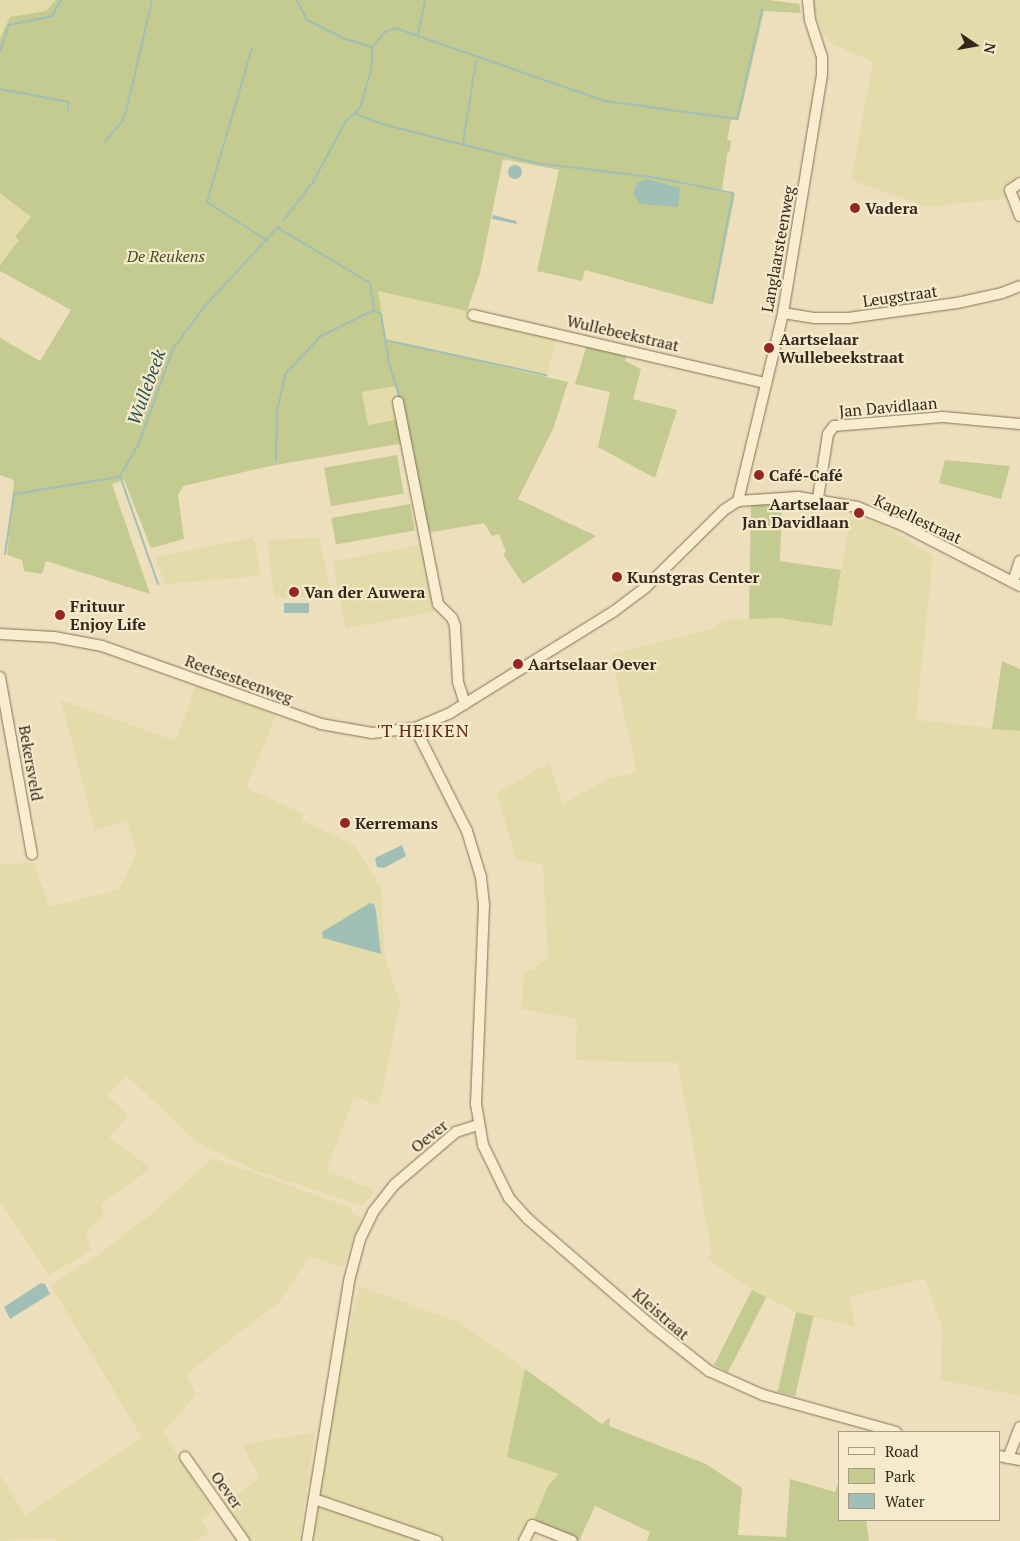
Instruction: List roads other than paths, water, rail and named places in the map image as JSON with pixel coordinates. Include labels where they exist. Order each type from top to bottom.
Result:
[{"type":"street","name":"Langlaarsteenweg","points":[[738,501],[783,313],[823,68],[808,0]]},
{"type":"street","points":[[1020,182],[1010,190],[1020,216]]},
{"type":"street","name":"Leugstraat","points":[[783,313],[814,318],[848,318],[957,303],[1002,294],[1020,286]]},
{"type":"street","name":"Wullebeekstraat","points":[[473,315],[766,383]]},
{"type":"street","points":[[398,402],[438,604],[452,618],[455,626],[458,682],[465,704]]},
{"type":"street","name":"Jan Davidlaan","points":[[818,498],[828,434],[834,426],[944,417],[1020,424]]},
{"type":"street","name":"Kapellestraat","points":[[738,501],[768,497],[818,498],[883,516],[1017,584]]},
{"type":"street","name":"Reetsesteenweg","points":[[0,634],[54,637],[102,646],[339,729],[372,733],[415,728],[465,704],[613,612],[645,588],[724,510],[738,501]]},
{"type":"street","points":[[1017,584],[1020,561]]},
{"type":"street","name":"Bekersveld","points":[[0,677],[32,854]]},
{"type":"street","points":[[415,728],[467,832],[481,877],[484,905],[475,1093],[478,1125]]},
{"type":"street","name":"Kleistraat","points":[[478,1125],[489,1160],[509,1198],[535,1225],[697,1363],[764,1395],[892,1431]]},
{"type":"street","name":"Oever","points":[[308,1541],[349,1281],[360,1239],[373,1212],[394,1185],[456,1132],[478,1125]]},
{"type":"street","points":[[1020,1427],[1003,1457],[1020,1460]]},
{"type":"street","name":"Oever","points":[[185,1457],[244,1541]]},
{"type":"street","points":[[314,1499],[438,1541]]},
{"type":"street","points":[[524,1541],[532,1525],[572,1541]]},
{"type":"water","points":[[512,165],[518,165],[522,172],[518,179],[512,179],[508,175],[508,169]]},
{"type":"water","points":[[647,179],[680,188],[678,207],[640,204],[633,194],[637,183]]},
{"type":"water","points":[[493,215],[516,221],[517,224],[492,219]]},
{"type":"water","points":[[284,603],[309,603],[309,613],[284,613]]},
{"type":"water","points":[[402,845],[406,856],[384,868],[377,867],[375,858]]},
{"type":"water","points":[[370,903],[374,904],[376,911],[381,954],[323,938],[322,932]]},
{"type":"water","points":[[41,1283],[45,1284],[50,1294],[10,1319],[4,1307]]},
{"type":"waterway","points":[[0,51],[9,25],[52,16],[61,0]]},
{"type":"waterway","points":[[104,142],[122,122],[126,112],[152,0]]},
{"type":"waterway","name":"Wullebeek","points":[[283,221],[313,182],[345,122],[360,108],[372,67],[372,47],[343,38],[307,20],[297,0]]},
{"type":"waterway","points":[[418,36],[425,0]]},
{"type":"waterway","points":[[372,47],[385,32],[395,28],[605,101],[737,119],[762,10]]},
{"type":"waterway","points":[[252,48],[207,202],[268,241]]},
{"type":"waterway","points":[[463,143],[476,61]]},
{"type":"waterway","points":[[0,89],[69,102],[68,110]]},
{"type":"waterway","points":[[356,114],[382,124],[536,163],[658,178],[733,193],[712,302]]},
{"type":"waterway","name":"Wullebeek","points":[[158,584],[120,476],[139,443],[173,349],[204,307],[279,226]]},
{"type":"waterway","points":[[276,461],[277,411],[286,373],[321,336],[374,310],[370,283],[278,228]]},
{"type":"waterway","points":[[374,311],[381,314],[389,363],[400,398]]},
{"type":"waterway","points":[[385,340],[546,375]]},
{"type":"waterway","points":[[5,554],[14,494],[119,477]]},
{"type":"place","name":"Vadera","points":[[855,208]]},
{"type":"place","name":"Aartselaar Wullebeekstraat","points":[[769,348]]},
{"type":"place","name":"Café-Café","points":[[759,475]]},
{"type":"place","name":"Aartselaar Jan Davidlaan","points":[[859,513]]},
{"type":"place","name":"Kunstgras Center","points":[[617,577]]},
{"type":"place","name":"Van der Auwera","points":[[294,592]]},
{"type":"place","name":"Frituur Enjoy Life","points":[[60,615]]},
{"type":"place","name":"Aartselaar Oever","points":[[518,664]]},
{"type":"place","name":"Kerremans","points":[[345,823]]},
{"type":"district","name":"'T HEIKEN","points":[[423,730]]},
{"type":"park label","name":"De Reukens","points":[[166,256]]}]
